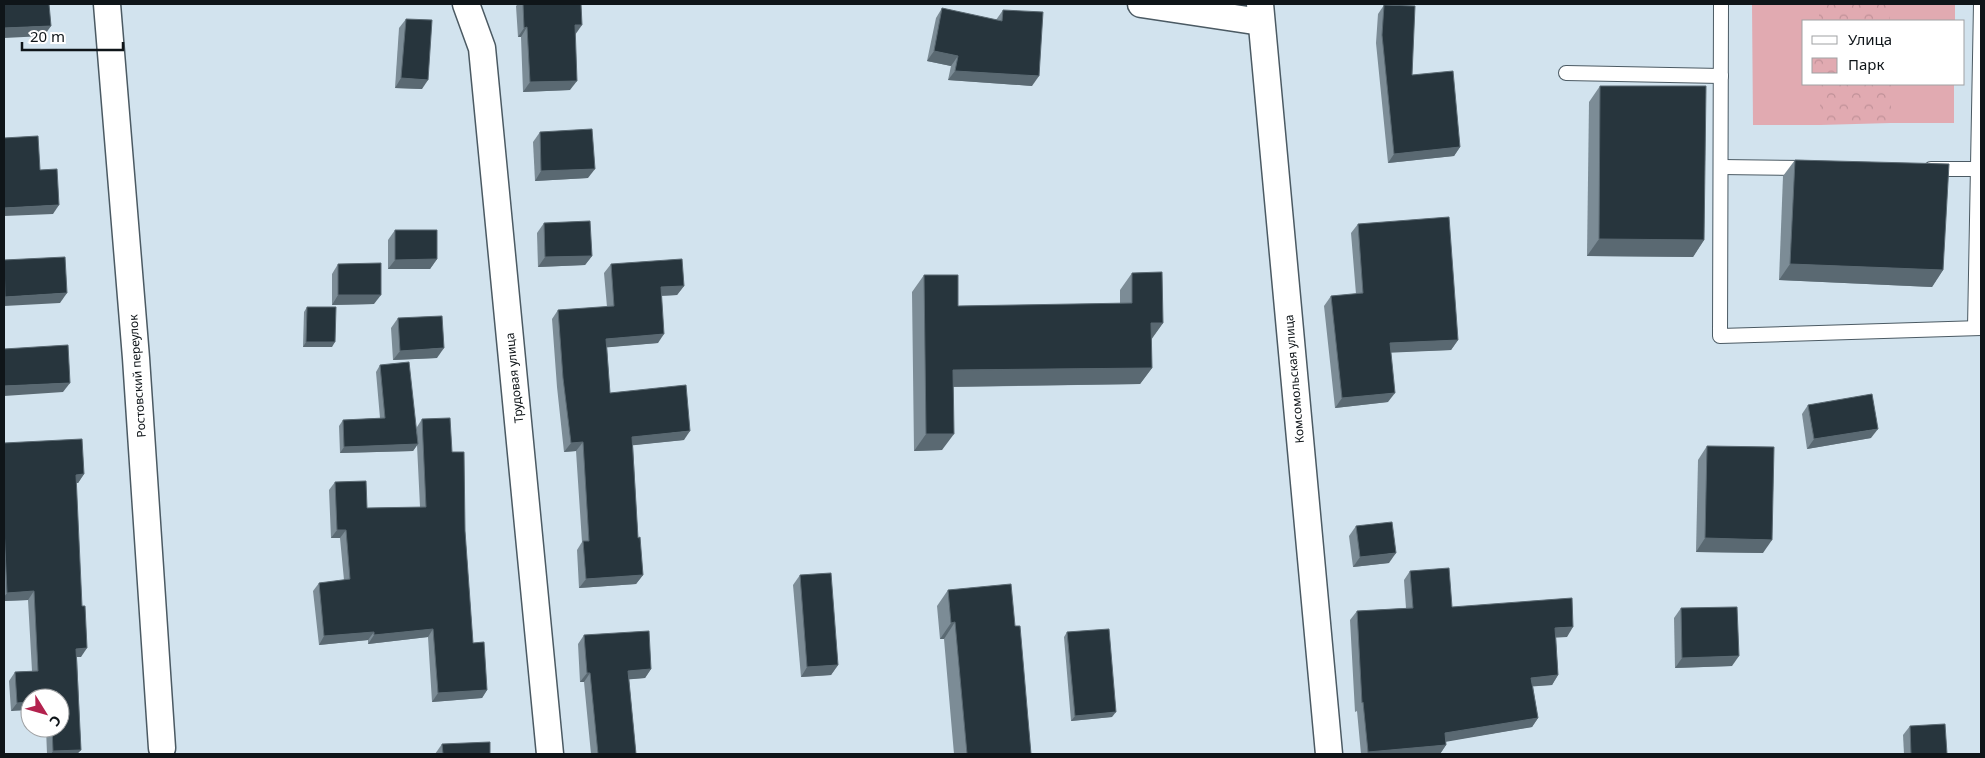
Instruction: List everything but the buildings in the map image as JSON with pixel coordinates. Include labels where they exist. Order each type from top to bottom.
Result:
[{"type":"street","name":"Ростовский переулок","points":[[107,4],[136,358],[162,748]]},
{"type":"street","name":"Трудовая улица","points":[[466,4],[482,48],[550,754]]},
{"type":"street","points":[[1141,4],[1261,13]]},
{"type":"street","name":"Комсомольская улица","points":[[1261,13],[1329,754]]},
{"type":"lane","points":[[1721,4],[1720,336],[1978,328],[1981,4]]},
{"type":"lane","points":[[1566,74],[1721,76]]},
{"type":"lane","points":[[1721,167],[1820,168]]},
{"type":"lane","points":[[1918,169],[1978,169]]},
{"type":"green space","points":[[1752,4],[1819,4],[1819,20],[1802,20],[1802,85],[1820,85],[1820,125],[1753,125]]},
{"type":"green space","points":[[1819,4],[1890,4],[1890,20],[1819,20]]},
{"type":"green space","points":[[1890,4],[1955,4],[1955,20],[1890,20]]},
{"type":"green space","points":[[1820,85],[1891,85],[1891,123],[1820,125]]},
{"type":"green space","points":[[1891,85],[1954,85],[1954,123],[1891,123]]}]
